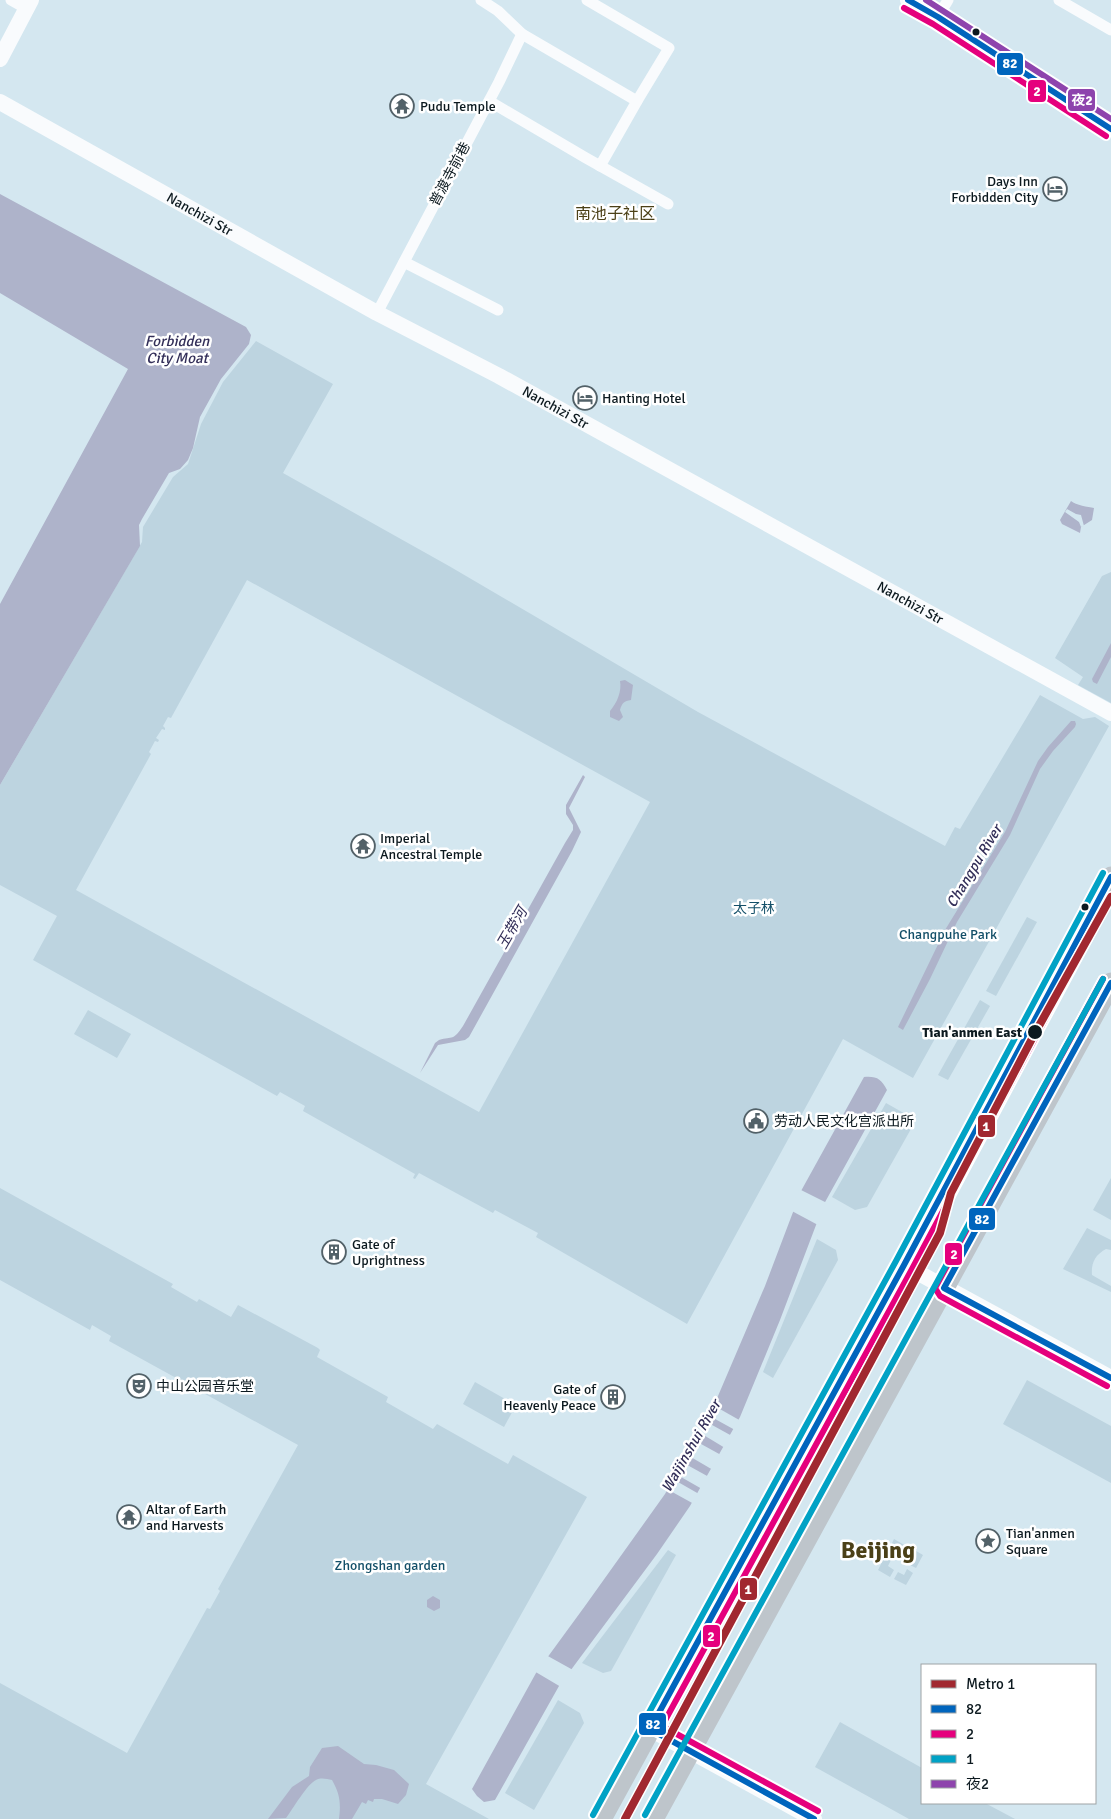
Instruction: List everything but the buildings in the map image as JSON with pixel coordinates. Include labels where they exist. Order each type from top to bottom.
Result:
[{"type":"highway","points":[[600,1819],[904,1266],[1111,877]]},
{"type":"highway","points":[[654,1819],[1111,983]]},
{"type":"street","points":[[0,59],[29,4],[11,0]]},
{"type":"street","points":[[480,0],[498,10],[522,34],[637,102]]},
{"type":"street","points":[[587,0],[670,48],[600,166]]},
{"type":"street","points":[[908,0],[938,17],[1111,129]]},
{"type":"street","points":[[938,17],[948,0]]},
{"type":"street","points":[[1059,0],[1111,30]]},
{"type":"street","name":"普渡寺前巷","points":[[377,313],[489,101],[522,34]]},
{"type":"street","points":[[489,101],[668,204]]},
{"type":"street","name":"Nanchizi Str","points":[[0,102],[377,313],[507,381],[1111,713]]},
{"type":"street","points":[[404,262],[498,310]]},
{"type":"street","points":[[904,1266],[1111,1378]]},
{"type":"street","points":[[650,1729],[814,1819]]},
{"type":"green space","name":"太子林","points":[[256,341],[333,384],[283,473],[449,566],[698,712],[945,846],[955,827],[960,829],[1040,695],[1083,719],[1095,717],[1109,726],[913,1078],[843,1039],[687,1324],[536,1237],[538,1233],[495,1210],[493,1213],[419,1173],[415,1179],[413,1178],[415,1174],[303,1111],[305,1106],[280,1092],[277,1096],[33,960],[57,916],[0,885],[0,785],[142,542],[143,527],[173,477],[188,464],[201,424],[223,382]],"holes":[[[247,580],[650,802],[479,1112],[76,890],[151,754],[149,752],[155,741],[158,742],[159,740],[156,738],[162,729],[165,730],[163,726],[168,717],[171,718]]]},
{"type":"green space","points":[[1111,572],[1111,703],[1078,685],[1083,677],[1055,658],[1102,576]]},
{"type":"green space","points":[[1027,917],[1037,922],[996,996],[986,991]]},
{"type":"green space","points":[[980,1000],[990,1006],[948,1080],[938,1075]]},
{"type":"green space","points":[[88,1010],[131,1034],[117,1058],[74,1034]]},
{"type":"green space","points":[[886,1103],[916,1120],[867,1207],[855,1210],[832,1197]]},
{"type":"green space","points":[[1111,1178],[1111,1220],[1093,1210]]},
{"type":"green space","name":"Zhongshan garden","points":[[0,1188],[173,1284],[171,1287],[197,1302],[199,1299],[231,1317],[238,1305],[318,1348],[320,1350],[317,1357],[388,1397],[386,1402],[433,1429],[437,1424],[508,1464],[513,1455],[587,1497],[426,1784],[489,1819],[0,1819],[0,1683],[127,1753],[207,1608],[210,1609],[220,1591],[218,1589],[298,1445],[109,1341],[111,1336],[92,1325],[90,1330],[0,1280]]},
{"type":"green space","points":[[1087,1228],[1111,1240],[1111,1250],[1106,1249],[1094,1260],[1092,1275],[1111,1286],[1111,1292],[1063,1269]]},
{"type":"green space","points":[[817,1239],[836,1250],[838,1260],[773,1378],[763,1372]]},
{"type":"green space","points":[[1027,1380],[1111,1426],[1111,1483],[1003,1424]]},
{"type":"green space","points":[[475,1382],[516,1405],[504,1427],[463,1404]]},
{"type":"green space","points":[[894,1539],[906,1546],[903,1552],[897,1549],[893,1556],[887,1553]]},
{"type":"green space","points":[[911,1548],[923,1555],[916,1568],[910,1565],[913,1558],[907,1555]]},
{"type":"green space","points":[[668,1550],[676,1555],[611,1671],[603,1673],[582,1663]]},
{"type":"green space","points":[[885,1556],[891,1560],[888,1566],[894,1570],[890,1577],[878,1570]]},
{"type":"green space","points":[[907,1569],[913,1573],[906,1585],[894,1579],[898,1572],[904,1575]]},
{"type":"green space","points":[[558,1700],[580,1713],[584,1723],[534,1810],[505,1793]]},
{"type":"green space","points":[[840,1722],[921,1767],[921,1804],[987,1804],[1015,1819],[909,1819],[815,1767]]},
{"type":"water","name":"Forbidden City Moat","points":[[0,194],[246,327],[251,335],[249,344],[221,379],[200,417],[193,448],[188,460],[180,469],[169,473],[142,519],[139,525],[140,546],[0,785],[0,604],[128,369],[0,293]]},
{"type":"water","points":[[1071,501],[1094,508],[1092,520],[1081,527],[1080,533],[1062,524],[1060,520]]},
{"type":"water","points":[[1111,643],[1111,657],[1097,684],[1092,679]]},
{"type":"water","points":[[625,680],[633,685],[631,700],[625,702],[622,706],[620,710],[623,717],[619,721],[610,717],[610,711],[618,697],[620,681]]},
{"type":"water","points":[[1071,721],[1075,721],[1075,727],[1053,751],[1040,769],[1010,835],[957,922],[903,1030],[898,1027],[945,930],[1005,832],[1038,761]]},
{"type":"water","points":[[583,775],[585,777],[569,808],[581,832],[572,851],[469,1037],[465,1040],[438,1045],[420,1073],[435,1043],[439,1040],[455,1036],[460,1031],[573,830],[573,825],[566,814],[566,805]]},
{"type":"water","points":[[864,1077],[878,1079],[887,1090],[824,1204],[780,1320],[740,1417],[690,1506],[657,1554],[559,1686],[495,1800],[484,1802],[472,1789],[536,1673],[665,1494],[715,1403],[765,1286],[801,1191]]},
{"type":"water","points":[[433,1596],[440,1600],[440,1608],[434,1611],[427,1607],[427,1600]]},
{"type":"water","points":[[338,1746],[364,1764],[394,1770],[409,1784],[406,1795],[398,1804],[382,1799],[374,1799],[373,1802],[368,1800],[366,1804],[362,1802],[352,1819],[339,1819],[339,1799],[335,1785],[332,1780],[324,1778],[312,1782],[308,1786],[286,1818],[268,1819],[292,1787],[309,1776],[310,1767],[322,1748]]},
{"type":"pier","points":[[1067,509],[1081,515],[1084,526],[1081,527],[1079,522],[1065,512]]},
{"type":"pier","points":[[799,1189],[827,1203],[818,1225],[790,1210]]},
{"type":"pier","points":[[711,1404],[741,1421],[735,1430],[706,1414]]},
{"type":"pier","points":[[703,1420],[732,1436],[725,1448],[697,1431]]},
{"type":"pier","points":[[692,1439],[721,1455],[713,1470],[684,1453]]},
{"type":"pier","points":[[680,1461],[709,1477],[702,1489],[674,1473]]},
{"type":"pier","points":[[671,1478],[699,1494],[694,1504],[665,1488]]},
{"type":"pier","points":[[546,1655],[573,1670],[561,1687],[534,1671]]},
{"type":"metro line","name":"1","points":[[625,1819],[940,1233],[951,1193],[1035,1033],[1111,897]]},
{"type":"transit line","name":"82","points":[[908,0],[938,17],[1111,129]]},
{"type":"transit line","name":"夜2","points":[[926,0],[1111,119]]},
{"type":"transit line","name":"2","points":[[904,8],[933,24],[1106,136]]},
{"type":"transit line","name":"1","points":[[593,1815],[896,1261],[1103,873]]},
{"type":"transit line","name":"82","points":[[814,1819],[650,1729],[904,1265],[1111,877]]},
{"type":"transit line","name":"2","points":[[818,1811],[662,1726],[912,1269],[1111,896]]},
{"type":"transit line","name":"2","points":[[1103,979],[935,1288],[940,1296],[1107,1386]]},
{"type":"transit line","name":"1","points":[[645,1815],[1103,979]]},
{"type":"transit line","name":"82","points":[[1111,983],[944,1288],[1111,1378]]},
{"type":"place","name":"Pudu Temple","points":[[402,106]]},
{"type":"place","name":"Days Inn Forbidden City","points":[[1055,189]]},
{"type":"place","name":"Hanting Hotel","points":[[585,398]]},
{"type":"place","name":"Imperial Ancestral Temple","points":[[363,846]]},
{"type":"place","name":"Tian'anmen East","points":[[1035,1032]]},
{"type":"place","name":"劳动人民文化宫派出所","points":[[756,1121]]},
{"type":"place","name":"Gate of Uprightness","points":[[334,1252]]},
{"type":"place","name":"中山公园音乐堂","points":[[139,1386]]},
{"type":"place","name":"Gate of Heavenly Peace","points":[[613,1397]]},
{"type":"place","name":"Altar of Earth and Harvests","points":[[129,1517]]},
{"type":"place","name":"Tian'anmen Square","points":[[988,1541]]},
{"type":"district","name":"南池子社区","points":[[615,214]]},
{"type":"district","name":"Beijing","points":[[878,1550]]},
{"type":"water label","name":"Changpu River","points":[[974,866]]},
{"type":"water label","name":"玉带河","points":[[512,928]]},
{"type":"water label","name":"Waijinshui River","points":[[691,1446]]},
{"type":"park label","name":"Changpuhe Park","points":[[948,934]]}]
